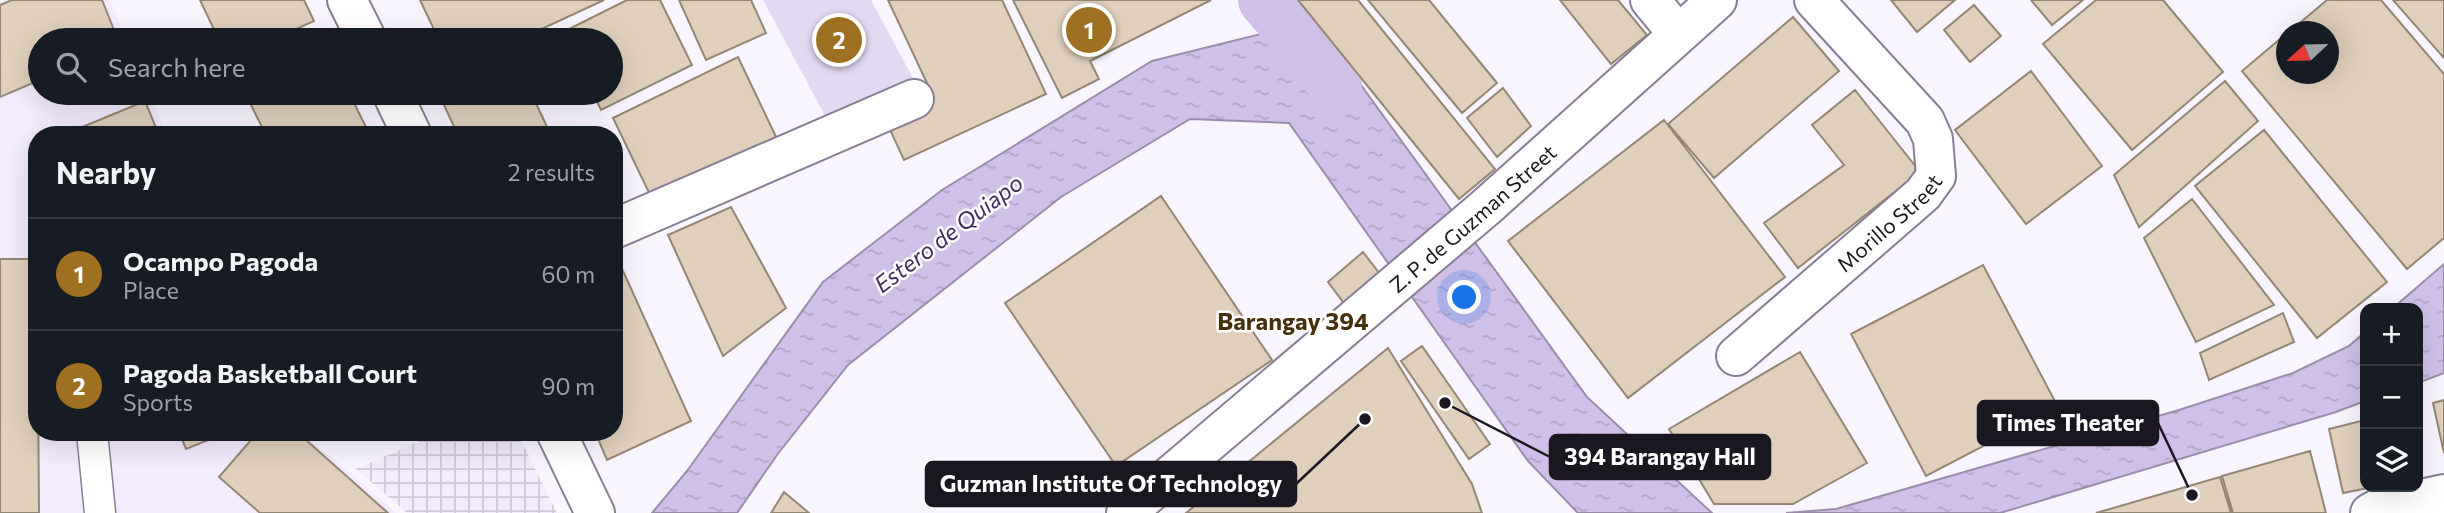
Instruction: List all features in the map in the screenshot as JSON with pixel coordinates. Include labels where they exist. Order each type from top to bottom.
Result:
[{"type":"street","points":[[347,0],[360,28]]},
{"type":"street","points":[[1650,0],[1678,34]]},
{"type":"street","name":"Z. P. de Guzman Street","points":[[1126,513],[1485,208],[1717,0]]},
{"type":"street","name":"Morillo Street","points":[[1736,356],[1923,194],[1936,176],[1933,139],[1925,121],[1814,0]]},
{"type":"street","points":[[623,225],[914,99]]},
{"type":"street","points":[[398,105],[408,126]]},
{"type":"street","points":[[560,441],[595,513]]},
{"type":"street","points":[[2370,513],[2379,508],[2444,494]]},
{"type":"lane","points":[[93,441],[100,513]]},
{"type":"shaded area","points":[[0,0],[110,0],[122,28],[28,28],[28,105],[154,105],[163,126],[28,126],[28,441],[310,441],[396,513],[0,513]]},
{"type":"shaded area","points":[[763,0],[871,0],[914,80],[830,125]]},
{"type":"shaded area","points":[[420,441],[521,441],[557,513],[407,513],[356,469]]},
{"type":"water","points":[[1289,27],[1337,52],[1587,397],[1712,513],[1578,513],[1528,461],[1289,123],[1190,119],[1061,197],[848,365],[777,455],[737,513],[652,513],[687,471],[823,282],[942,190],[1152,61]]},
{"type":"water","points":[[2444,264],[2444,373],[2423,381],[2423,303],[2399,303]]},
{"type":"water","points":[[2360,336],[2360,403],[2000,513],[1786,513],[1836,509],[2179,410],[2293,373],[2349,346]]},
{"type":"building","points":[[12,0],[102,0],[113,28],[28,28],[28,85],[0,97],[0,5]]},
{"type":"building","points":[[200,0],[304,0],[314,21],[299,28],[213,28]]},
{"type":"building","points":[[420,0],[604,0],[544,28],[433,28]]},
{"type":"building","points":[[627,0],[660,0],[692,65],[623,99],[623,28],[571,28]]},
{"type":"building","points":[[679,0],[751,0],[766,33],[706,60]]},
{"type":"building","points":[[888,0],[1002,0],[1046,94],[904,160],[886,121],[934,98]]},
{"type":"building","points":[[1013,0],[1211,0],[1090,61],[1099,79],[1062,98]]},
{"type":"building","points":[[1298,0],[1358,0],[1495,169],[1459,199]]},
{"type":"building","points":[[1368,0],[1429,0],[1497,83],[1462,113]]},
{"type":"building","points":[[1560,0],[1618,0],[1647,35],[1611,64]]},
{"type":"building","points":[[1891,0],[1955,0],[1917,32]]},
{"type":"building","points":[[2031,0],[2083,0],[2052,25]]},
{"type":"building","points":[[2096,0],[2163,0],[2223,72],[2132,150],[2043,44]]},
{"type":"building","points":[[2327,0],[2381,0],[2444,74],[2444,238],[2407,269],[2242,71],[2276,42],[2276,84],[2339,84],[2339,21],[2302,21]]},
{"type":"building","points":[[2393,0],[2444,0],[2444,58]]},
{"type":"building","points":[[1974,5],[2001,36],[1970,62],[1944,30]]},
{"type":"building","points":[[1793,17],[1839,71],[1714,178],[1668,124]]},
{"type":"building","points":[[738,57],[778,141],[653,201],[623,139],[623,126],[617,126],[613,118]]},
{"type":"building","points":[[2031,71],[2102,166],[2026,224],[1955,130]]},
{"type":"building","points":[[2225,81],[2258,121],[2139,227],[2114,175]]},
{"type":"building","points":[[1503,88],[1531,126],[1497,157],[1467,118]]},
{"type":"building","points":[[1855,90],[1920,172],[1798,268],[1764,223],[1844,165],[1812,125]]},
{"type":"building","points":[[135,105],[147,105],[155,126],[85,126]]},
{"type":"building","points":[[251,105],[355,105],[366,126],[262,126]]},
{"type":"building","points":[[444,105],[537,105],[547,126],[454,126]]},
{"type":"building","points":[[599,105],[611,105],[601,110]]},
{"type":"building","points":[[1664,120],[1785,277],[1628,398],[1508,241]]},
{"type":"building","points":[[2264,130],[2387,282],[2317,338],[2195,186]]},
{"type":"building","points":[[1161,196],[1272,360],[1116,466],[1005,303]]},
{"type":"building","points":[[2192,199],[2274,305],[2196,342],[2144,238]]},
{"type":"building","points":[[731,207],[786,308],[723,356],[668,235]]},
{"type":"building","points":[[1363,252],[1383,278],[1346,306],[1328,282]]},
{"type":"building","points":[[0,259],[28,259],[28,441],[38,441],[39,513],[0,513]]},
{"type":"building","points":[[1983,265],[2058,407],[1926,476],[1851,334]]},
{"type":"building","points":[[623,271],[691,421],[607,460],[599,441],[623,441]]},
{"type":"building","points":[[2283,313],[2294,342],[2209,380],[2200,353]]},
{"type":"building","points":[[1422,346],[1490,444],[1469,459],[1401,361]]},
{"type":"building","points":[[1388,348],[1472,484],[1482,513],[1186,513]]},
{"type":"building","points":[[1800,352],[1867,463],[1793,504],[1714,504],[1669,429]]},
{"type":"building","points":[[2444,400],[2444,453],[2433,403]]},
{"type":"building","points":[[2360,421],[2360,490],[2343,493],[2329,429]]},
{"type":"building","points":[[183,441],[206,441],[186,449]]},
{"type":"building","points":[[250,441],[307,441],[388,513],[260,513],[219,477]]},
{"type":"building","points":[[2310,451],[2326,513],[2233,513],[2222,476]]},
{"type":"building","points":[[2220,477],[2231,513],[2096,513]]},
{"type":"building","points":[[784,492],[809,513],[771,513]]},
{"type":"waterway","name":"Estero de Quiapo","points":[[1265,0],[1317,60],[1335,86]]},
{"type":"place","name":"Ocampo Pagoda","points":[[1089,30]]},
{"type":"place","name":"Pagoda Basketball Court","points":[[839,40]]},
{"type":"place","name":"394 Barangay Hall","points":[[1445,403]]},
{"type":"place","name":"Guzman Institute Of Technology","points":[[1365,419]]},
{"type":"place","name":"Times Theater","points":[[2192,495]]},
{"type":"district","name":"Barangay 394","points":[[1293,320]]}]
